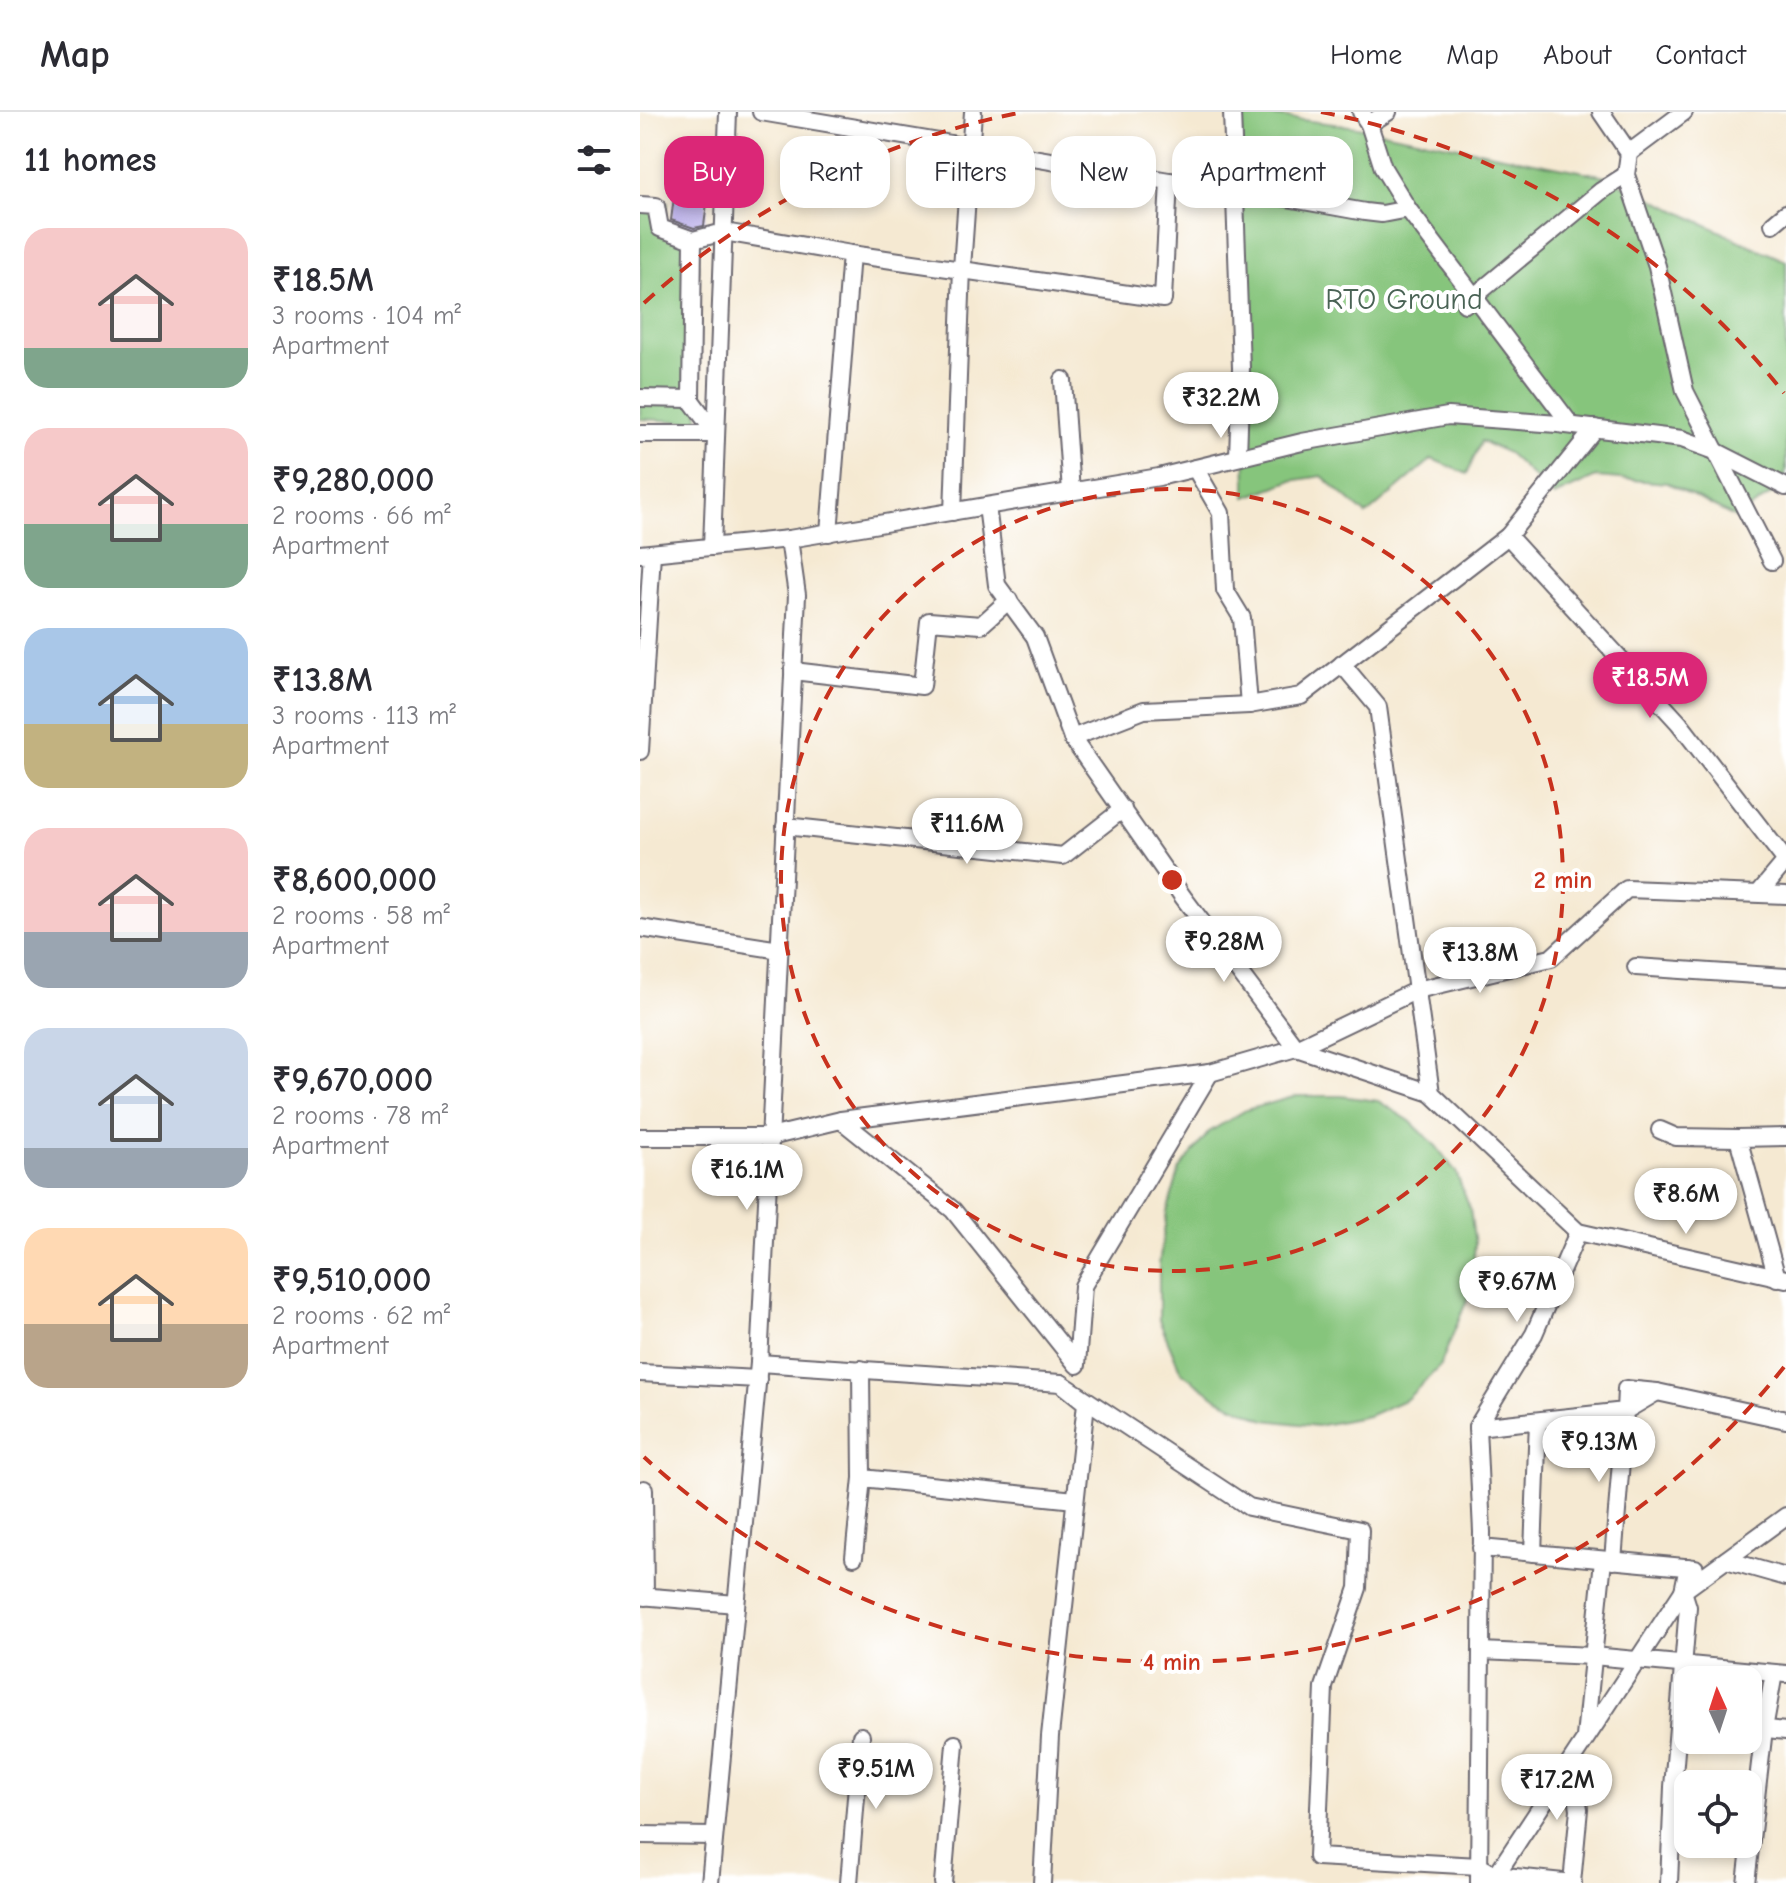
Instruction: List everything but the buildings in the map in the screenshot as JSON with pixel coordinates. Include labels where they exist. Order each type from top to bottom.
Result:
[{"type":"street","points":[[712,547],[728,112]]},
{"type":"street","points":[[761,112],[906,138]]},
{"type":"street","points":[[970,136],[973,112]]},
{"type":"street","points":[[1232,112],[1233,136]]},
{"type":"street","points":[[1388,112],[1365,118],[1383,168],[1469,300],[1571,425]]},
{"type":"street","points":[[1601,112],[1629,153],[1626,175],[1657,266],[1685,391],[1772,561]]},
{"type":"street","points":[[1629,153],[1684,112]]},
{"type":"street","points":[[1035,160],[1172,181]]},
{"type":"street","points":[[1469,300],[1601,191],[1626,175]]},
{"type":"street","points":[[640,205],[656,206],[660,228],[693,240],[724,232],[851,254],[1163,299],[1169,181]]},
{"type":"street","points":[[953,512],[966,208]]},
{"type":"street","points":[[1237,208],[1241,368],[1238,456]]},
{"type":"street","points":[[1343,208],[1382,214],[1408,209]]},
{"type":"street","points":[[693,240],[690,399],[716,434]]},
{"type":"street","points":[[829,533],[851,254]]},
{"type":"street","points":[[1063,380],[1071,492]]},
{"type":"street","points":[[640,398],[690,399]]},
{"type":"street","points":[[640,751],[646,554],[829,533],[1159,477],[1238,456],[1448,416],[1571,425],[1682,439],[1715,451],[1786,487]]},
{"type":"street","points":[[1072,738],[1144,710],[1249,705],[1301,696],[1508,536],[1595,428]]},
{"type":"street","points":[[640,434],[716,434]]},
{"type":"street","points":[[1195,468],[1221,513],[1225,590],[1242,618],[1249,705]]},
{"type":"street","points":[[987,506],[997,585],[1035,637],[1072,738],[1183,897],[1296,1048],[1431,1093],[1578,1232],[1781,1279],[1738,1138]]},
{"type":"street","points":[[1508,536],[1679,723],[1785,861],[1759,893]]},
{"type":"street","points":[[710,1883],[758,1371],[797,595],[789,539]]},
{"type":"street","points":[[793,671],[922,686],[929,621],[981,625],[1009,600]]},
{"type":"street","points":[[1342,664],[1378,707],[1431,1093]]},
{"type":"street","points":[[785,826],[1063,856],[1123,809]]},
{"type":"street","points":[[640,1137],[770,1137],[841,1120],[1210,1073],[1296,1048],[1417,990],[1551,958],[1627,889],[1786,895]]},
{"type":"street","points":[[640,928],[780,950]]},
{"type":"street","points":[[1636,967],[1786,977]]},
{"type":"street","points":[[841,1120],[953,1210],[1077,1365],[1083,1286],[1210,1073]]},
{"type":"street","points":[[1660,1130],[1676,1137],[1786,1137]]},
{"type":"street","points":[[1479,1874],[1481,1548],[1477,1427],[1534,1334],[1578,1232]]},
{"type":"street","points":[[854,1557],[862,1478],[861,1369]]},
{"type":"street","points":[[640,1373],[861,1369],[1061,1383],[1249,1507],[1360,1530],[1358,1588],[1324,1687],[1317,1857],[1479,1874],[1494,1879],[1573,1883],[1579,1809],[1572,1761]]},
{"type":"street","points":[[1042,1883],[1050,1736],[1086,1403],[1061,1383]]},
{"type":"street","points":[[1584,1741],[1626,1389],[1657,1392],[1786,1420]]},
{"type":"street","points":[[1477,1427],[1625,1411]]},
{"type":"street","points":[[1533,1553],[1538,1421]]},
{"type":"street","points":[[862,1478],[1075,1500]]},
{"type":"street","points":[[644,1489],[643,1597],[736,1604]]},
{"type":"street","points":[[1494,1879],[1683,1591],[1786,1516]]},
{"type":"street","points":[[1481,1548],[1712,1570]]},
{"type":"street","points":[[1726,1560],[1786,1577]]},
{"type":"street","points":[[1685,1664],[1688,1607],[1683,1591],[1687,1568]]},
{"type":"street","points":[[1481,1651],[1593,1656],[1780,1673],[1762,1714]]},
{"type":"street","points":[[1762,1729],[1786,1731]]},
{"type":"street","points":[[849,1883],[861,1736]]},
{"type":"street","points":[[943,1883],[955,1744]]},
{"type":"street","points":[[1669,1883],[1673,1787],[1678,1754]]},
{"type":"street","points":[[1746,1883],[1754,1754]]},
{"type":"street","points":[[640,1835],[714,1836]]},
{"type":"green space","name":"RTO Ground","points":[[1241,112],[1357,127],[1605,176],[1786,261],[1786,470],[1783,486],[1736,518],[1668,483],[1596,477],[1554,496],[1508,453],[1481,441],[1467,474],[1432,459],[1366,515],[1322,476],[1290,481],[1246,497],[1242,208],[1353,208],[1353,136],[1241,136]]},
{"type":"green space","points":[[640,199],[664,202],[664,208],[667,208],[665,226],[698,242],[698,422],[640,419]]},
{"type":"green space","points":[[1297,1096],[1341,1096],[1378,1101],[1410,1121],[1436,1146],[1456,1172],[1470,1209],[1475,1244],[1471,1290],[1440,1366],[1407,1399],[1368,1416],[1317,1426],[1265,1420],[1220,1400],[1181,1372],[1159,1320],[1159,1264],[1167,1212],[1180,1169],[1209,1132],[1246,1110]]}]
